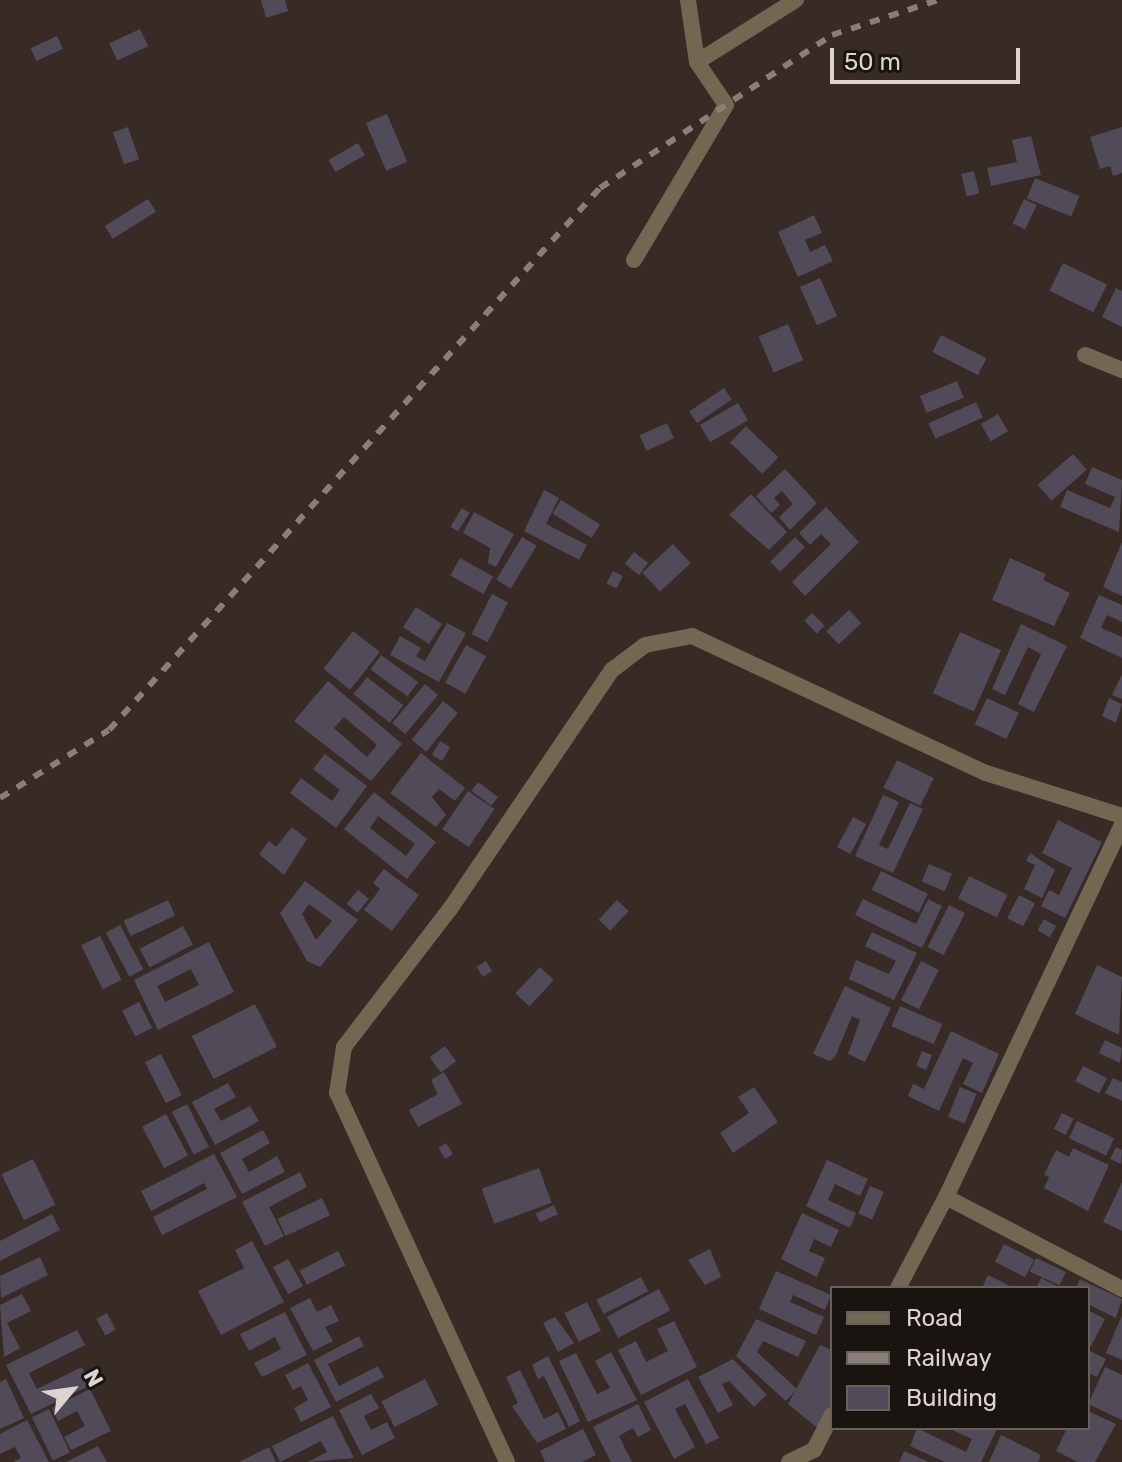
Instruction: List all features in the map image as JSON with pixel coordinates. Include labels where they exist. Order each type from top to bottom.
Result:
[{"type":"street","points":[[634,260],[726,105],[697,62],[688,0]]},
{"type":"street","points":[[697,62],[796,0]]},
{"type":"street","points":[[1085,355],[1122,370]]},
{"type":"street","points":[[507,1462],[337,1093],[344,1047],[450,909],[612,670],[645,645],[692,636],[986,773],[1122,816]]},
{"type":"street","points":[[899,1286],[946,1197],[1122,825]]},
{"type":"street","points":[[946,1197],[1122,1289]]},
{"type":"street","points":[[789,1462],[814,1450],[830,1419]]},
{"type":"building","points":[[261,0],[285,0],[288,11],[266,18]]},
{"type":"building","points":[[140,29],[148,46],[117,61],[109,43]]},
{"type":"building","points":[[57,36],[63,49],[37,61],[31,48]]},
{"type":"building","points":[[387,114],[407,162],[386,171],[366,123]]},
{"type":"building","points":[[128,127],[139,159],[124,164],[113,132]]},
{"type":"building","points":[[1122,127],[1122,173],[1113,176],[1110,166],[1100,169],[1090,137]]},
{"type":"building","points":[[1031,136],[1041,175],[991,186],[987,168],[1017,162],[1012,140]]},
{"type":"building","points":[[358,143],[365,155],[336,172],[329,160]]},
{"type":"building","points":[[974,171],[979,193],[967,196],[961,174]]},
{"type":"building","points":[[1035,178],[1080,196],[1071,216],[1027,198]]},
{"type":"building","points":[[148,199],[156,212],[113,239],[105,226]]},
{"type":"building","points":[[1024,199],[1037,205],[1025,229],[1013,223]]},
{"type":"building","points":[[814,215],[822,233],[805,240],[810,252],[825,245],[833,261],[798,277],[778,232]]},
{"type":"building","points":[[1063,263],[1107,284],[1093,312],[1049,291]]},
{"type":"building","points":[[820,278],[837,316],[817,325],[800,287]]},
{"type":"building","points":[[1116,288],[1122,291],[1122,327],[1102,317]]},
{"type":"building","points":[[788,324],[803,360],[774,372],[759,337]]},
{"type":"building","points":[[941,335],[986,358],[978,375],[932,352]]},
{"type":"building","points":[[957,381],[964,398],[927,413],[920,396]]},
{"type":"building","points":[[724,388],[732,400],[697,423],[689,411]]},
{"type":"building","points":[[976,402],[983,418],[935,439],[928,423]]},
{"type":"building","points":[[738,403],[748,420],[710,442],[700,425]]},
{"type":"building","points":[[998,414],[1008,431],[991,441],[981,424]]},
{"type":"building","points":[[667,423],[674,439],[647,451],[640,435]]},
{"type":"building","points":[[746,426],[778,457],[762,474],[730,443]]},
{"type":"building","points":[[1073,454],[1087,470],[1051,501],[1038,485]]},
{"type":"building","points":[[1092,467],[1122,480],[1119,532],[1060,507],[1067,490],[1110,508],[1115,497],[1085,484]]},
{"type":"building","points":[[785,469],[817,503],[790,530],[779,517],[793,504],[782,491],[774,498],[780,505],[771,513],[756,496]]},
{"type":"building","points":[[544,490],[559,498],[546,524],[587,545],[579,560],[524,531]]},
{"type":"building","points":[[751,494],[787,532],[769,550],[729,515]]},
{"type":"building","points":[[561,500],[600,524],[592,538],[553,514]]},
{"type":"building","points":[[826,507],[859,542],[805,596],[792,582],[831,544],[821,534],[810,545],[799,533]]},
{"type":"building","points":[[462,508],[470,513],[458,531],[450,527]]},
{"type":"building","points":[[474,512],[514,534],[496,567],[488,563],[490,548],[463,533]]},
{"type":"building","points":[[522,537],[537,546],[511,589],[496,580]]},
{"type":"building","points":[[795,537],[805,547],[780,572],[770,562]]},
{"type":"building","points":[[1122,542],[1122,596],[1103,587]]},
{"type":"building","points":[[673,544],[691,563],[660,592],[642,573]]},
{"type":"building","points":[[634,552],[648,563],[639,575],[625,564]]},
{"type":"building","points":[[460,558],[493,576],[484,594],[450,575]]},
{"type":"building","points":[[1010,558],[1046,574],[1043,580],[1070,593],[1054,626],[992,600]]},
{"type":"building","points":[[613,571],[623,576],[616,588],[607,583]]},
{"type":"building","points":[[492,594],[508,602],[488,642],[472,634]]},
{"type":"building","points":[[1099,595],[1122,605],[1122,622],[1107,615],[1101,628],[1122,637],[1122,658],[1080,638]]},
{"type":"building","points":[[416,607],[442,624],[429,644],[403,627]]},
{"type":"building","points":[[849,610],[861,623],[839,644],[826,631]]},
{"type":"building","points":[[812,613],[825,626],[817,634],[804,621]]},
{"type":"building","points":[[447,623],[466,633],[439,682],[390,655],[400,636],[421,648],[416,656],[425,661]]},
{"type":"building","points":[[1021,624],[1067,646],[1034,712],[1018,704],[1041,654],[1028,647],[1005,695],[992,689]]},
{"type":"building","points":[[353,631],[380,652],[350,690],[323,669]]},
{"type":"building","points":[[960,632],[1001,650],[974,712],[933,693]]},
{"type":"building","points":[[466,645],[486,656],[465,694],[445,683]]},
{"type":"building","points":[[381,655],[418,682],[408,697],[370,670]]},
{"type":"building","points":[[1122,674],[1122,699],[1112,695]]},
{"type":"building","points":[[367,677],[403,705],[390,723],[353,694]]},
{"type":"building","points":[[328,681],[402,744],[371,781],[294,721]],"holes":[[[344,717],[377,745],[367,757],[334,728]]]},
{"type":"building","points":[[425,684],[438,695],[405,734],[392,723]]},
{"type":"building","points":[[987,698],[1019,713],[1006,739],[975,724]]},
{"type":"building","points":[[1109,698],[1122,704],[1116,723],[1102,716]]},
{"type":"building","points":[[443,701],[458,713],[426,752],[412,740]]},
{"type":"building","points":[[440,741],[450,747],[442,761],[432,755]]},
{"type":"building","points":[[421,753],[465,788],[455,801],[439,789],[432,797],[446,815],[436,827],[390,793]]},
{"type":"building","points":[[325,754],[367,786],[336,828],[290,793],[301,778],[332,801],[340,790],[313,769]]},
{"type":"building","points":[[897,760],[934,778],[920,806],[883,788]]},
{"type":"building","points":[[478,782],[498,797],[491,806],[471,791]]},
{"type":"building","points":[[468,791],[495,809],[469,847],[442,829]]},
{"type":"building","points":[[374,792],[436,842],[407,879],[344,829]],"holes":[[[378,816],[415,844],[406,856],[370,828]]]},
{"type":"building","points":[[883,795],[899,802],[879,845],[888,849],[910,803],[923,809],[893,873],[855,856]]},
{"type":"building","points":[[853,817],[866,824],[850,854],[837,847]]},
{"type":"building","points":[[1058,820],[1102,842],[1065,918],[1041,906],[1049,890],[1059,895],[1072,868],[1042,853]]},
{"type":"building","points":[[292,827],[307,839],[284,875],[259,854],[269,841],[276,847]]},
{"type":"building","points":[[1030,853],[1055,870],[1042,898],[1024,889],[1035,865],[1026,861]]},
{"type":"building","points":[[929,864],[952,874],[945,891],[922,881]]},
{"type":"building","points":[[384,869],[419,895],[392,931],[364,910],[380,889],[373,883]]},
{"type":"building","points":[[881,871],[928,894],[919,913],[872,890]]},
{"type":"building","points":[[969,876],[1008,895],[997,917],[958,898]]},
{"type":"building","points":[[305,881],[358,920],[320,967],[307,961],[280,913]],"holes":[[[309,904],[332,921],[316,940],[302,914]]]},
{"type":"building","points":[[358,890],[369,899],[358,913],[347,904]]},
{"type":"building","points":[[1019,895],[1035,903],[1023,926],[1007,918]]},
{"type":"building","points":[[863,899],[916,924],[928,899],[942,906],[922,948],[855,915]]},
{"type":"building","points":[[168,900],[175,915],[131,936],[124,921]]},
{"type":"building","points":[[617,900],[629,911],[610,931],[599,920]]},
{"type":"building","points":[[949,905],[965,913],[944,955],[928,947]]},
{"type":"building","points":[[1044,919],[1056,926],[1050,937],[1038,930]]},
{"type":"building","points":[[120,925],[143,969],[129,977],[106,933]]},
{"type":"building","points":[[183,926],[193,945],[150,968],[140,949]]},
{"type":"building","points":[[872,932],[917,953],[894,1000],[849,979],[856,960],[889,974],[896,961],[865,946]]},
{"type":"building","points":[[100,936],[121,980],[103,989],[81,945]]},
{"type":"building","points":[[209,942],[234,992],[158,1030],[134,980]],"holes":[[[191,969],[199,985],[165,1002],[157,986]]]},
{"type":"building","points":[[486,961],[492,971],[483,977],[477,967]]},
{"type":"building","points":[[921,961],[939,970],[919,1009],[901,1000]]},
{"type":"building","points":[[1097,965],[1122,977],[1119,1035],[1075,1014]]},
{"type":"building","points":[[540,967],[554,980],[529,1006],[515,993]]},
{"type":"building","points":[[845,986],[891,1008],[865,1062],[848,1054],[860,1020],[852,1016],[835,1057],[830,1061],[813,1054]]},
{"type":"building","points":[[139,1002],[152,1028],[135,1036],[122,1011]]},
{"type":"building","points":[[255,1004],[277,1047],[214,1079],[192,1036]]},
{"type":"building","points":[[900,1006],[942,1024],[934,1044],[891,1026]]},
{"type":"building","points":[[951,1031],[999,1054],[982,1093],[963,1084],[973,1063],[963,1058],[939,1111],[908,1096],[913,1084],[924,1089]]},
{"type":"building","points":[[1105,1040],[1122,1048],[1120,1063],[1099,1053]]},
{"type":"building","points":[[445,1046],[456,1061],[441,1073],[430,1057]]},
{"type":"building","points":[[922,1051],[932,1055],[926,1070],[916,1066]]},
{"type":"building","points":[[161,1054],[182,1095],[166,1103],[145,1062]]},
{"type":"building","points":[[1083,1066],[1107,1078],[1099,1093],[1075,1081]]},
{"type":"building","points":[[444,1072],[462,1104],[418,1127],[409,1110],[438,1094],[431,1080]]},
{"type":"building","points":[[1113,1078],[1122,1082],[1122,1101],[1105,1093]]},
{"type":"building","points":[[228,1083],[236,1097],[214,1109],[221,1121],[250,1106],[259,1121],[215,1145],[192,1102]]},
{"type":"building","points":[[754,1087],[778,1122],[733,1153],[720,1133],[749,1113],[738,1097]]},
{"type":"building","points":[[960,1087],[977,1094],[965,1123],[948,1117]]},
{"type":"building","points":[[187,1104],[209,1147],[194,1154],[172,1112]]},
{"type":"building","points":[[1062,1113],[1074,1119],[1065,1135],[1054,1129]]},
{"type":"building","points":[[166,1114],[188,1155],[164,1168],[142,1127]]},
{"type":"building","points":[[1077,1121],[1114,1138],[1106,1156],[1069,1138]]},
{"type":"building","points":[[263,1130],[270,1143],[242,1159],[249,1172],[277,1156],[285,1172],[242,1194],[220,1153]]},
{"type":"building","points":[[446,1143],[453,1154],[445,1159],[438,1148]]},
{"type":"building","points":[[1116,1147],[1122,1150],[1121,1164],[1110,1159]]},
{"type":"building","points":[[1073,1148],[1109,1165],[1088,1211],[1044,1188],[1049,1177],[1044,1175],[1056,1150],[1069,1157]]},
{"type":"building","points":[[214,1154],[237,1197],[162,1235],[153,1217],[207,1189],[204,1183],[151,1211],[141,1191]]},
{"type":"building","points":[[33,1159],[55,1205],[24,1220],[2,1174]]},
{"type":"building","points":[[827,1160],[868,1179],[860,1196],[835,1184],[828,1200],[856,1213],[850,1228],[806,1206]]},
{"type":"building","points":[[539,1168],[552,1203],[494,1224],[482,1189]]},
{"type":"building","points":[[300,1172],[307,1187],[269,1207],[284,1236],[265,1246],[242,1202]]},
{"type":"building","points":[[1122,1182],[1122,1231],[1103,1222]]},
{"type":"building","points":[[870,1186],[884,1192],[872,1219],[858,1214]]},
{"type":"building","points":[[322,1198],[330,1215],[286,1236],[278,1219]]},
{"type":"building","points":[[554,1205],[558,1214],[540,1222],[536,1213]]},
{"type":"building","points":[[802,1213],[839,1230],[831,1247],[814,1239],[809,1251],[825,1258],[817,1277],[781,1259]]},
{"type":"building","points":[[52,1214],[60,1230],[0,1261],[0,1241]]},
{"type":"building","points":[[252,1241],[284,1302],[221,1335],[198,1291],[244,1268],[235,1250]]},
{"type":"building","points":[[1004,1244],[1034,1259],[1025,1277],[995,1262]]},
{"type":"building","points":[[710,1249],[721,1277],[705,1285],[688,1260]]},
{"type":"building","points":[[338,1251],[345,1265],[307,1285],[300,1271]]},
{"type":"building","points":[[40,1257],[48,1275],[1,1298],[0,1276]]},
{"type":"building","points":[[1036,1258],[1066,1272],[1060,1286],[1030,1272]]},
{"type":"building","points":[[288,1259],[303,1286],[288,1294],[273,1267]]},
{"type":"building","points":[[776,1271],[830,1295],[825,1310],[793,1295],[790,1302],[824,1317],[816,1335],[759,1309]]},
{"type":"building","points":[[988,1275],[1010,1286],[983,1286]]},
{"type":"building","points":[[641,1277],[648,1291],[604,1314],[596,1300]]},
{"type":"building","points":[[1041,1278],[1057,1286],[1037,1286]]},
{"type":"building","points":[[1080,1279],[1122,1299],[1116,1318],[1090,1305],[1090,1286],[1077,1286]]},
{"type":"building","points":[[659,1289],[670,1310],[618,1338],[607,1317]]},
{"type":"building","points":[[22,1294],[31,1311],[7,1323],[20,1348],[4,1357],[0,1305]]},
{"type":"building","points":[[310,1298],[317,1312],[331,1305],[339,1321],[325,1327],[333,1341],[313,1351],[290,1308]]},
{"type":"building","points":[[587,1302],[601,1331],[579,1342],[565,1313]]},
{"type":"building","points":[[1090,1311],[1105,1319],[1090,1346]]},
{"type":"building","points":[[285,1312],[307,1355],[262,1377],[254,1363],[281,1349],[275,1337],[249,1351],[240,1334]]},
{"type":"building","points":[[107,1313],[116,1330],[105,1335],[96,1319]]},
{"type":"building","points":[[1122,1315],[1122,1360],[1106,1353]]},
{"type":"building","points":[[555,1317],[574,1343],[558,1352],[543,1323]]},
{"type":"building","points":[[756,1319],[806,1341],[798,1357],[763,1341],[757,1352],[797,1389],[786,1401],[736,1356]]},
{"type":"building","points":[[674,1321],[697,1367],[641,1395],[618,1350],[636,1341],[646,1362],[668,1351],[657,1329]]},
{"type":"building","points":[[77,1330],[85,1345],[29,1373],[37,1389],[82,1367],[91,1385],[31,1414],[6,1365]]},
{"type":"building","points":[[359,1336],[364,1346],[328,1364],[339,1386],[378,1366],[384,1377],[336,1402],[314,1360]]},
{"type":"building","points":[[820,1345],[830,1349],[830,1409],[820,1430],[788,1404]]},
{"type":"building","points":[[1090,1351],[1106,1359],[1097,1377],[1090,1374]]},
{"type":"building","points":[[611,1352],[637,1400],[588,1422],[559,1361],[576,1353],[597,1394],[610,1388],[595,1361]]},
{"type":"building","points":[[548,1356],[580,1421],[569,1427],[544,1376],[538,1379],[532,1365]]},
{"type":"building","points":[[733,1359],[767,1395],[754,1407],[729,1381],[722,1384],[733,1405],[718,1413],[698,1377]]},
{"type":"building","points":[[308,1363],[331,1407],[301,1422],[294,1408],[308,1400],[301,1386],[293,1390],[285,1375]]},
{"type":"building","points":[[1105,1367],[1122,1375],[1122,1420],[1090,1405]]},
{"type":"building","points":[[520,1370],[544,1419],[558,1412],[566,1429],[537,1443],[512,1406],[518,1403],[506,1377]]},
{"type":"building","points":[[6,1379],[24,1418],[0,1429],[0,1382]]},
{"type":"building","points":[[425,1379],[438,1405],[395,1427],[381,1401]]},
{"type":"building","points":[[688,1379],[719,1438],[706,1444],[685,1404],[675,1409],[695,1447],[674,1459],[644,1402]]},
{"type":"building","points":[[90,1389],[111,1431],[71,1450],[64,1437],[85,1426],[77,1411],[58,1421],[52,1408]]},
{"type":"building","points":[[371,1394],[379,1408],[364,1416],[371,1430],[387,1422],[395,1438],[362,1455],[339,1410]]},
{"type":"building","points":[[638,1404],[651,1430],[638,1437],[633,1428],[619,1436],[632,1462],[611,1462],[593,1427]]},
{"type":"building","points":[[49,1409],[70,1452],[53,1460],[32,1417]]},
{"type":"building","points":[[1090,1412],[1116,1424],[1095,1462],[1078,1462],[1056,1451],[1066,1430],[1090,1430]]},
{"type":"building","points":[[333,1416],[354,1458],[308,1462],[327,1452],[321,1441],[280,1462],[272,1446]]},
{"type":"building","points":[[27,1420],[49,1462],[13,1462],[21,1458],[15,1447],[0,1454],[0,1434]]},
{"type":"building","points":[[583,1429],[596,1455],[582,1462],[545,1462],[540,1451]]},
{"type":"building","points":[[916,1430],[921,1430],[966,1452],[972,1439],[952,1430],[997,1430],[981,1462],[945,1462],[910,1446]]},
{"type":"building","points":[[1001,1435],[1041,1455],[1038,1462],[989,1462]]},
{"type":"building","points":[[98,1446],[107,1462],[66,1462]]},
{"type":"building","points":[[269,1447],[276,1462],[239,1462]]},
{"type":"building","points":[[904,1451],[929,1462],[899,1462]]},
{"type":"railway","points":[[0,798],[109,730],[600,188],[832,35],[938,0]]}]
